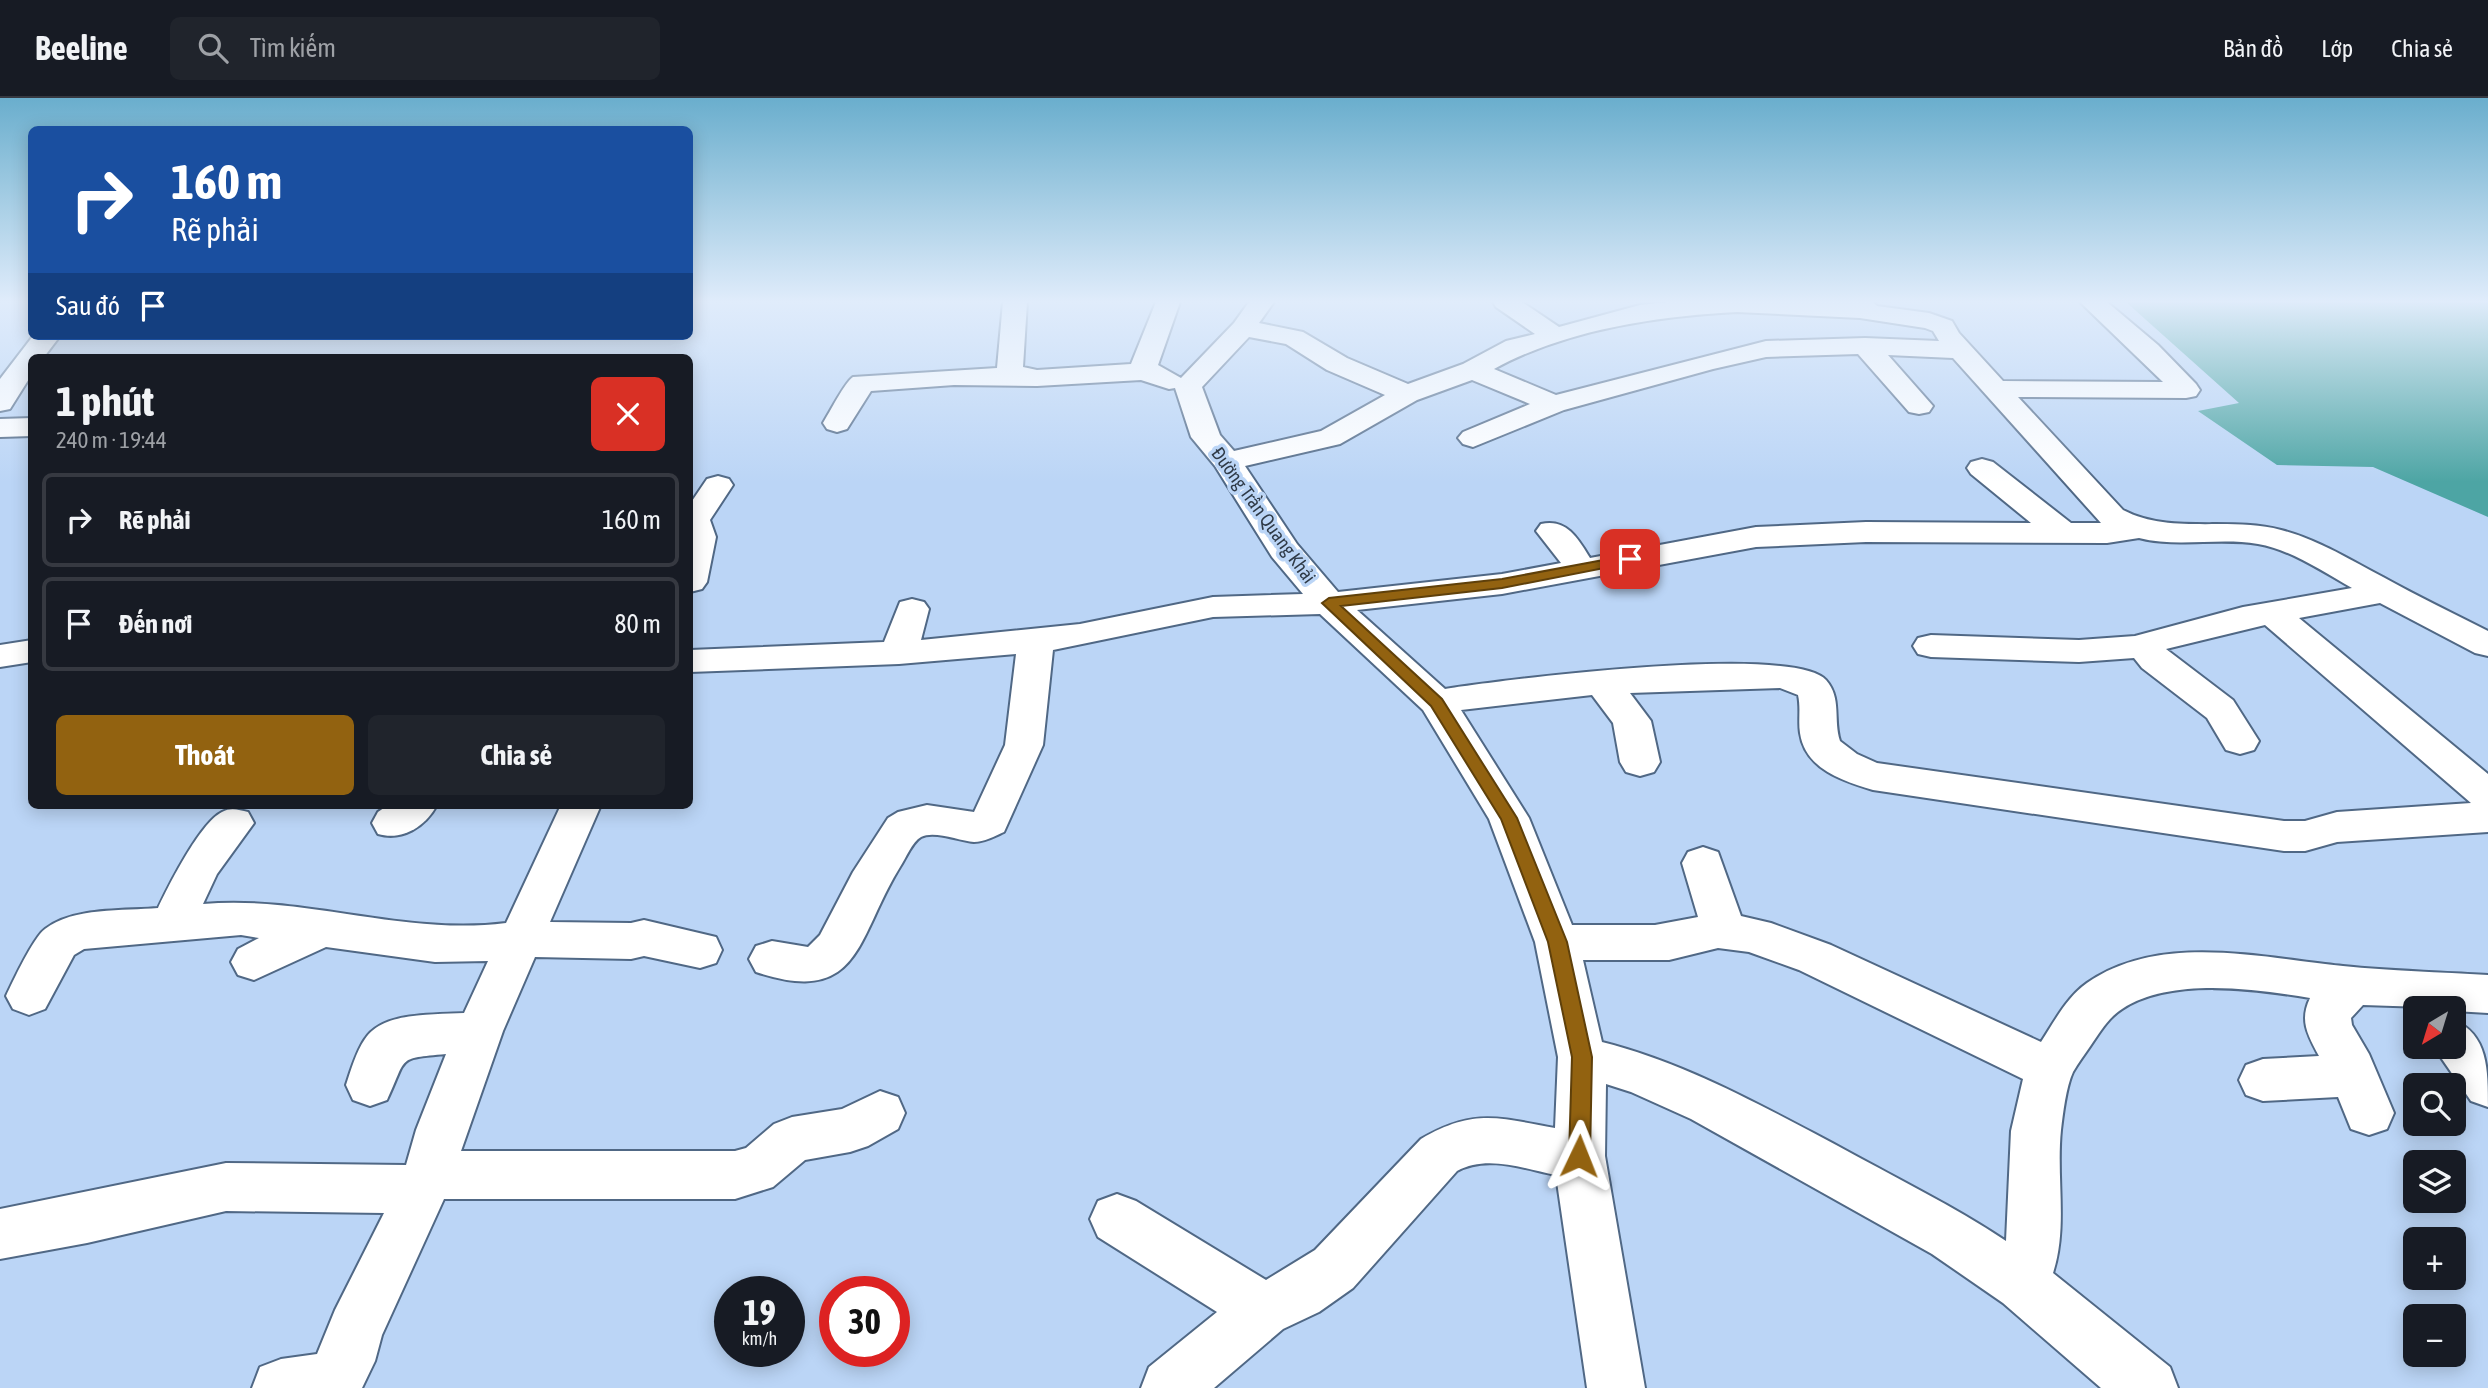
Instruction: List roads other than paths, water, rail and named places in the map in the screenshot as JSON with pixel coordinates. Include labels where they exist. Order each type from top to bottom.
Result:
[{"type":"street","points":[[0,403],[27,362]]},
{"type":"street","points":[[1010,362],[1015,376]]},
{"type":"street","points":[[1145,362],[1147,371]]},
{"type":"street","points":[[837,423],[857,393],[858,386],[863,383],[1015,376],[1037,379],[1147,371],[1188,386],[1209,362]]},
{"type":"street","points":[[1334,362],[1407,394]]},
{"type":"street","points":[[1227,461],[1330,438],[1407,394],[1487,362]]},
{"type":"street","points":[[1473,438],[1554,404],[1714,362]]},
{"type":"street","points":[[1880,362],[1919,405]]},
{"type":"street","points":[[1972,362],[2112,517],[2136,529]]},
{"type":"street","points":[[1997,389],[2186,390],[2160,362]]},
{"type":"street","points":[[1473,370],[1554,404]]},
{"type":"street","name":"Đường Trần Quang Khải","points":[[1188,386],[1206,437],[1227,461],[1284,550],[1329,603],[1437,702],[1509,818],[1558,942],[1582,1057],[1579,1156],[1616,1388]]},
{"type":"street","points":[[0,428],[28,427]]},
{"type":"street","points":[[1982,468],[2062,532]]},
{"type":"street","points":[[693,568],[700,537],[694,520],[718,485]]},
{"type":"street","points":[[693,661],[899,653],[1038,641],[1080,635],[1213,607],[1329,603],[1502,584],[1756,537],[1866,532],[2107,533],[2136,529],[2259,534],[2295,546],[2488,645]]},
{"type":"street","points":[[1552,531],[1580,568]]},
{"type":"street","points":[[1931,646],[2079,651],[2147,646],[2148,643],[2162,638],[2272,613],[2385,592]]},
{"type":"street","points":[[899,653],[912,609]]},
{"type":"street","points":[[2272,613],[2488,796]]},
{"type":"street","points":[[772,959],[808,965],[825,960],[836,947],[868,883],[903,829],[912,823],[928,820],[977,827],[990,822],[1024,746],[1032,659],[1038,641]]},
{"type":"street","points":[[0,645],[28,644]]},
{"type":"street","points":[[2147,646],[2155,660],[2220,709],[2241,741]]},
{"type":"street","points":[[0,656],[28,651]]},
{"type":"street","points":[[1437,702],[1538,687],[1689,678],[1784,677],[1798,679],[1810,685],[1815,692],[1820,741],[1828,752],[1853,769],[1873,776],[2284,836],[2305,836],[2337,827],[2488,817]]},
{"type":"street","points":[[1603,684],[1632,721],[1640,762]]},
{"type":"street","points":[[281,1388],[333,1384],[346,1361],[355,1330],[426,1182],[440,1130],[479,1031],[579,809]]},
{"type":"street","points":[[173,922],[195,875],[234,823]]},
{"type":"street","points":[[1703,863],[1724,931]]},
{"type":"street","points":[[29,996],[58,943],[71,935],[173,922],[241,918],[435,944],[472,944],[520,939],[631,941],[655,938],[700,950]]},
{"type":"street","points":[[254,962],[291,941],[328,928]]},
{"type":"street","points":[[1558,942],[1667,942],[1706,931],[1724,931],[1772,942],[1828,964],[1988,1037],[2049,1069]]},
{"type":"street","points":[[2022,1283],[2033,1251],[2036,1131],[2049,1069],[2087,1012],[2103,997],[2122,986],[2153,975],[2182,971],[2219,971],[2299,978],[2403,996]]},
{"type":"street","points":[[2263,1080],[2362,1094],[2328,1028],[2326,1017],[2328,1010],[2343,999],[2343,985]]},
{"type":"street","points":[[2466,996],[2488,994]]},
{"type":"street","points":[[370,1085],[383,1051],[398,1039],[479,1031]]},
{"type":"street","points":[[1582,1057],[1619,1065],[1657,1080],[1751,1125],[1938,1226],[2022,1283],[2149,1388]]},
{"type":"street","points":[[2466,1057],[2488,1086]]},
{"type":"street","points":[[0,1234],[75,1221],[226,1186],[735,1175],[755,1170],[792,1140],[850,1130],[880,1113]]},
{"type":"street","points":[[1170,1388],[1263,1309],[1299,1293],[1334,1269],[1439,1155],[1456,1145],[1488,1139],[1579,1156]]},
{"type":"street","points":[[1117,1219],[1263,1309]]}]
